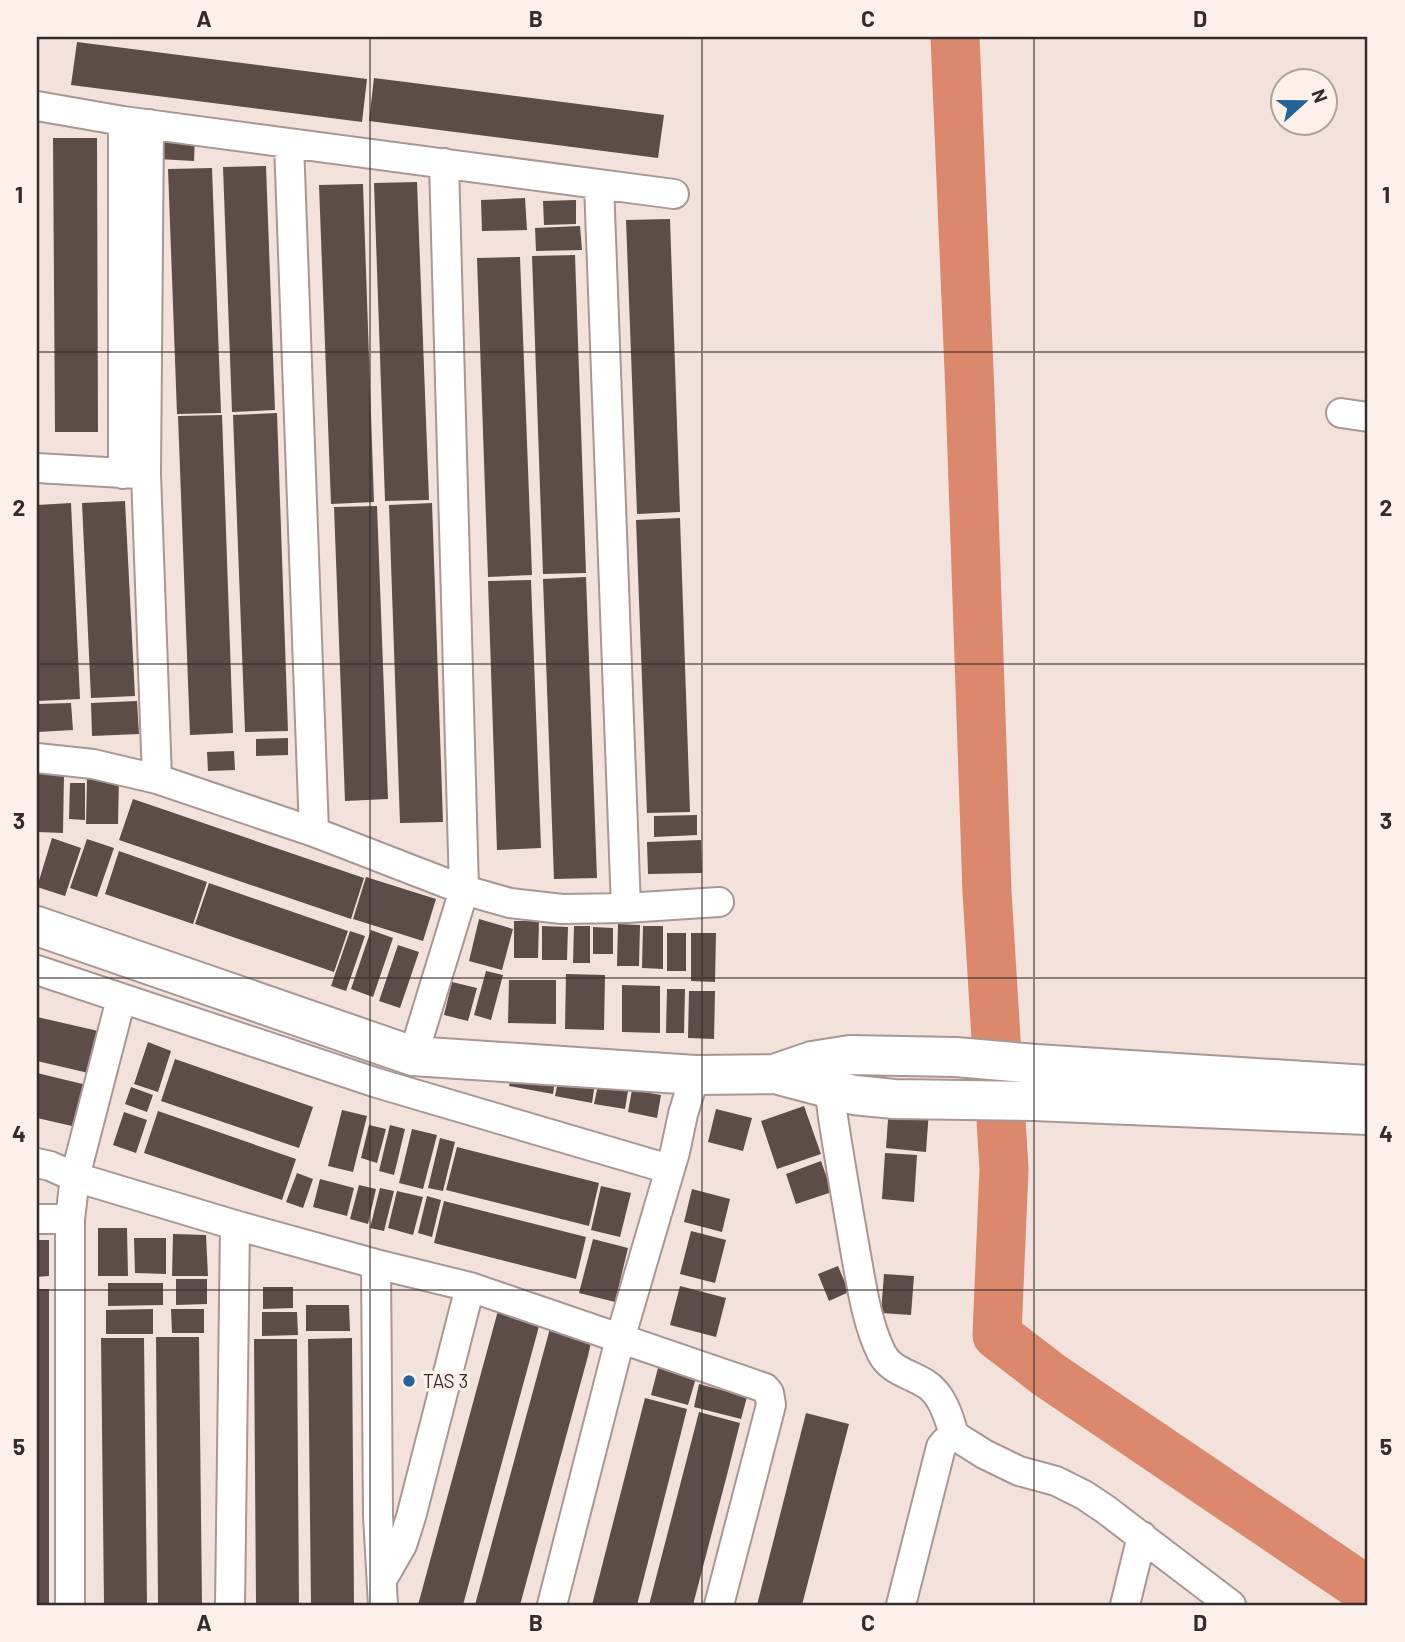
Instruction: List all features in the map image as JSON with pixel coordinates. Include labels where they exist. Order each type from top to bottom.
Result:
[{"type":"street","points":[[37,106],[136,122],[674,194]]},
{"type":"street","points":[[136,122],[134,474],[157,779]]},
{"type":"street","points":[[289,143],[314,832]]},
{"type":"street","points":[[413,1056],[464,890],[444,163]]},
{"type":"street","points":[[599,184],[626,908]]},
{"type":"street","points":[[37,468],[134,474]]},
{"type":"street","points":[[37,758],[93,764],[157,779],[314,832],[464,890],[510,903],[562,909],[719,902]]},
{"type":"street","points":[[37,926],[413,1056],[695,1074],[833,1072],[850,1055],[956,1057],[1035,1082],[1262,1094],[1368,1085]]},
{"type":"street","points":[[37,970],[377,1083],[672,1161]]},
{"type":"street","points":[[70,1605],[71,1219],[75,1177],[121,999]]},
{"type":"street","points":[[833,1072],[854,1094],[894,1099],[951,1100],[1035,1082]]},
{"type":"street","points":[[833,1072],[864,1300],[884,1358],[892,1366],[928,1385],[937,1394],[950,1421],[984,1454],[1019,1471],[1056,1481],[1084,1495],[1105,1508],[1231,1605]]},
{"type":"street","points":[[552,1605],[620,1339],[695,1074]]},
{"type":"street","points":[[1262,1094],[1368,1115]]},
{"type":"street","points":[[37,1163],[234,1225],[470,1287],[760,1385],[769,1393],[771,1405],[719,1605]]},
{"type":"street","points":[[37,1219],[71,1219]]},
{"type":"street","points":[[230,1605],[234,1225]]},
{"type":"street","points":[[376,1264],[378,1516],[383,1592]]},
{"type":"street","points":[[383,1592],[411,1517],[470,1287]]},
{"type":"street","points":[[901,1605],[950,1421]]},
{"type":"street","points":[[1125,1605],[1142,1536]]},
{"type":"building","points":[[77,42],[367,79],[362,122],[71,85]]},
{"type":"building","points":[[374,78],[664,115],[658,158],[369,121]]},
{"type":"building","points":[[159,136],[195,137],[194,161],[158,159]]},
{"type":"building","points":[[53,138],[97,138],[98,432],[55,432]]},
{"type":"building","points":[[266,166],[275,410],[232,412],[223,167]]},
{"type":"building","points":[[212,168],[221,413],[177,414],[168,169]]},
{"type":"building","points":[[417,182],[429,500],[385,501],[374,183]]},
{"type":"building","points":[[363,184],[374,502],[331,504],[319,185]]},
{"type":"building","points":[[525,198],[527,230],[482,231],[481,200]]},
{"type":"building","points":[[576,200],[576,224],[544,225],[543,201]]},
{"type":"building","points":[[670,219],[680,512],[637,514],[626,220]]},
{"type":"building","points":[[580,226],[582,250],[536,251],[535,228]]},
{"type":"building","points":[[575,255],[586,573],[543,574],[532,256]]},
{"type":"building","points":[[520,257],[532,575],[488,577],[477,258]]},
{"type":"building","points":[[277,413],[288,731],[245,732],[233,415]]},
{"type":"building","points":[[222,415],[233,733],[190,735],[178,416]]},
{"type":"building","points":[[125,501],[135,696],[91,698],[82,503]]},
{"type":"building","points":[[71,503],[80,699],[37,701],[37,505]]},
{"type":"building","points":[[432,503],[443,822],[400,823],[389,505]]},
{"type":"building","points":[[377,506],[388,799],[345,801],[334,507]]},
{"type":"building","points":[[680,518],[690,812],[647,813],[636,520]]},
{"type":"building","points":[[586,577],[597,878],[554,879],[543,579]]},
{"type":"building","points":[[531,580],[541,848],[497,850],[488,581]]},
{"type":"building","points":[[137,701],[139,734],[92,736],[91,703]]},
{"type":"building","points":[[71,703],[73,730],[37,732],[37,704]]},
{"type":"building","points":[[288,738],[288,755],[256,756],[256,739]]},
{"type":"building","points":[[234,751],[235,770],[208,771],[207,752]]},
{"type":"building","points":[[37,773],[64,774],[63,833],[37,832]]},
{"type":"building","points":[[87,777],[119,778],[118,824],[86,824]]},
{"type":"building","points":[[70,783],[85,783],[85,820],[69,819]]},
{"type":"building","points":[[133,799],[364,878],[351,919],[119,840]]},
{"type":"building","points":[[697,815],[697,835],[654,837],[654,816]]},
{"type":"building","points":[[52,838],[81,848],[65,896],[37,887]]},
{"type":"building","points":[[87,839],[114,848],[97,897],[70,888]]},
{"type":"building","points":[[701,840],[702,873],[648,874],[647,842]]},
{"type":"building","points":[[119,851],[207,882],[193,924],[105,894]]},
{"type":"building","points":[[366,877],[436,899],[423,941],[353,919]]},
{"type":"building","points":[[209,883],[348,931],[334,972],[195,924]]},
{"type":"building","points":[[479,919],[513,929],[502,970],[469,961]]},
{"type":"building","points":[[514,921],[539,921],[538,958],[514,958]]},
{"type":"building","points":[[618,924],[640,925],[639,966],[617,966]]},
{"type":"building","points":[[542,926],[568,927],[567,960],[542,960]]},
{"type":"building","points":[[574,926],[590,926],[590,963],[573,963]]},
{"type":"building","points":[[643,926],[663,926],[663,969],[642,968]]},
{"type":"building","points":[[593,927],[613,928],[613,954],[593,954]]},
{"type":"building","points":[[371,930],[393,938],[373,997],[351,989]]},
{"type":"building","points":[[350,931],[365,936],[346,991],[331,986]]},
{"type":"building","points":[[667,933],[686,933],[686,971],[667,971]]},
{"type":"building","points":[[691,933],[716,933],[715,982],[691,981]]},
{"type":"building","points":[[398,945],[419,952],[400,1008],[379,1001]]},
{"type":"building","points":[[486,971],[503,975],[491,1020],[474,1015]]},
{"type":"building","points":[[566,974],[605,975],[604,1030],[565,1029]]},
{"type":"building","points":[[509,980],[556,980],[556,1024],[508,1023]]},
{"type":"building","points":[[452,982],[477,988],[468,1021],[444,1015]]},
{"type":"building","points":[[622,985],[660,986],[660,1033],[622,1032]]},
{"type":"building","points":[[667,989],[685,989],[684,1033],[666,1033]]},
{"type":"building","points":[[689,991],[715,991],[714,1039],[688,1038]]},
{"type":"building","points":[[37,1017],[107,1033],[97,1075],[37,1061]]},
{"type":"building","points":[[148,1042],[171,1051],[158,1092],[134,1084]]},
{"type":"building","points":[[175,1059],[313,1107],[299,1148],[161,1101]]},
{"type":"building","points":[[512,1071],[555,1080],[553,1094],[509,1086]]},
{"type":"building","points":[[37,1073],[95,1087],[85,1129],[37,1118]]},
{"type":"building","points":[[559,1077],[595,1083],[592,1103],[555,1096]]},
{"type":"building","points":[[598,1085],[628,1091],[625,1109],[594,1104]]},
{"type":"building","points":[[131,1087],[153,1095],[147,1112],[125,1104]]},
{"type":"building","points":[[632,1090],[661,1095],[657,1118],[628,1112]]},
{"type":"building","points":[[804,1106],[821,1154],[777,1169],[761,1121]]},
{"type":"building","points":[[889,1106],[929,1110],[926,1152],[886,1148]]},
{"type":"building","points":[[716,1109],[752,1118],[743,1151],[708,1142]]},
{"type":"building","points":[[342,1110],[367,1116],[353,1172],[328,1166]]},
{"type":"building","points":[[158,1111],[296,1159],[282,1200],[144,1153]]},
{"type":"building","points":[[124,1112],[147,1120],[136,1153],[113,1145]]},
{"type":"building","points":[[369,1125],[386,1129],[377,1163],[361,1158]]},
{"type":"building","points":[[390,1125],[405,1129],[394,1175],[379,1171]]},
{"type":"building","points":[[412,1129],[437,1135],[423,1189],[399,1183]]},
{"type":"building","points":[[440,1138],[455,1142],[443,1191],[428,1188]]},
{"type":"building","points":[[457,1147],[599,1183],[589,1226],[446,1190]]},
{"type":"building","points":[[885,1153],[917,1155],[914,1202],[882,1199]]},
{"type":"building","points":[[821,1161],[832,1192],[796,1204],[786,1174]]},
{"type":"building","points":[[297,1173],[313,1179],[303,1208],[286,1202]]},
{"type":"building","points":[[320,1179],[354,1188],[347,1216],[313,1207]]},
{"type":"building","points":[[359,1185],[376,1189],[368,1224],[350,1219]]},
{"type":"building","points":[[601,1186],[631,1193],[620,1237],[591,1230]]},
{"type":"building","points":[[380,1188],[394,1191],[384,1231],[370,1228]]},
{"type":"building","points":[[692,1189],[730,1199],[722,1232],[684,1222]]},
{"type":"building","points":[[397,1191],[423,1197],[413,1235],[388,1228]]},
{"type":"building","points":[[427,1196],[441,1200],[432,1237],[418,1233]]},
{"type":"building","points":[[444,1201],[586,1237],[576,1279],[434,1243]]},
{"type":"building","points":[[98,1228],[127,1228],[128,1276],[98,1276]]},
{"type":"building","points":[[691,1231],[726,1240],[715,1283],[680,1274]]},
{"type":"building","points":[[173,1234],[206,1235],[208,1276],[172,1276]]},
{"type":"building","points":[[134,1238],[166,1238],[166,1274],[135,1273]]},
{"type":"building","points":[[593,1239],[628,1248],[615,1302],[579,1293]]},
{"type":"building","points":[[37,1240],[49,1240],[49,1276],[37,1277]]},
{"type":"building","points":[[838,1266],[849,1292],[829,1301],[818,1274]]},
{"type":"building","points":[[884,1274],[914,1276],[911,1315],[881,1313]]},
{"type":"building","points":[[176,1279],[207,1279],[207,1304],[176,1305]]},
{"type":"building","points":[[108,1283],[163,1283],[163,1305],[108,1306]]},
{"type":"building","points":[[680,1286],[726,1298],[716,1337],[670,1325]]},
{"type":"building","points":[[263,1287],[293,1287],[293,1308],[263,1309]]},
{"type":"building","points":[[37,1289],[49,1289],[49,1605],[37,1605]]},
{"type":"building","points":[[306,1305],[349,1305],[350,1331],[306,1331]]},
{"type":"building","points":[[499,1307],[541,1319],[463,1605],[418,1605]]},
{"type":"building","points":[[153,1309],[153,1334],[106,1334],[106,1310]]},
{"type":"building","points":[[171,1309],[204,1309],[204,1333],[172,1333]]},
{"type":"building","points":[[262,1312],[297,1312],[298,1335],[262,1336]]},
{"type":"building","points":[[552,1321],[593,1333],[588,1356],[520,1605],[475,1605]]},
{"type":"building","points":[[156,1337],[199,1337],[202,1605],[158,1605]]},
{"type":"building","points":[[101,1338],[144,1338],[147,1605],[104,1605]]},
{"type":"building","points":[[352,1338],[354,1605],[311,1605],[308,1339]]},
{"type":"building","points":[[254,1339],[297,1339],[299,1605],[256,1605]]},
{"type":"building","points":[[658,1368],[696,1378],[688,1405],[651,1395]]},
{"type":"building","points":[[699,1384],[747,1397],[741,1419],[694,1407]]},
{"type":"building","points":[[645,1398],[687,1409],[637,1605],[592,1605]]},
{"type":"building","points":[[699,1412],[740,1423],[728,1471],[693,1605],[649,1605]]},
{"type":"building","points":[[806,1413],[849,1424],[802,1605],[757,1605]]},
{"type":"waterway","points":[[955,37],[987,892],[1004,1169],[997,1335],[1049,1375],[1368,1591]]},
{"type":"place","name":"TAS 3","points":[[409,1381]]}]
